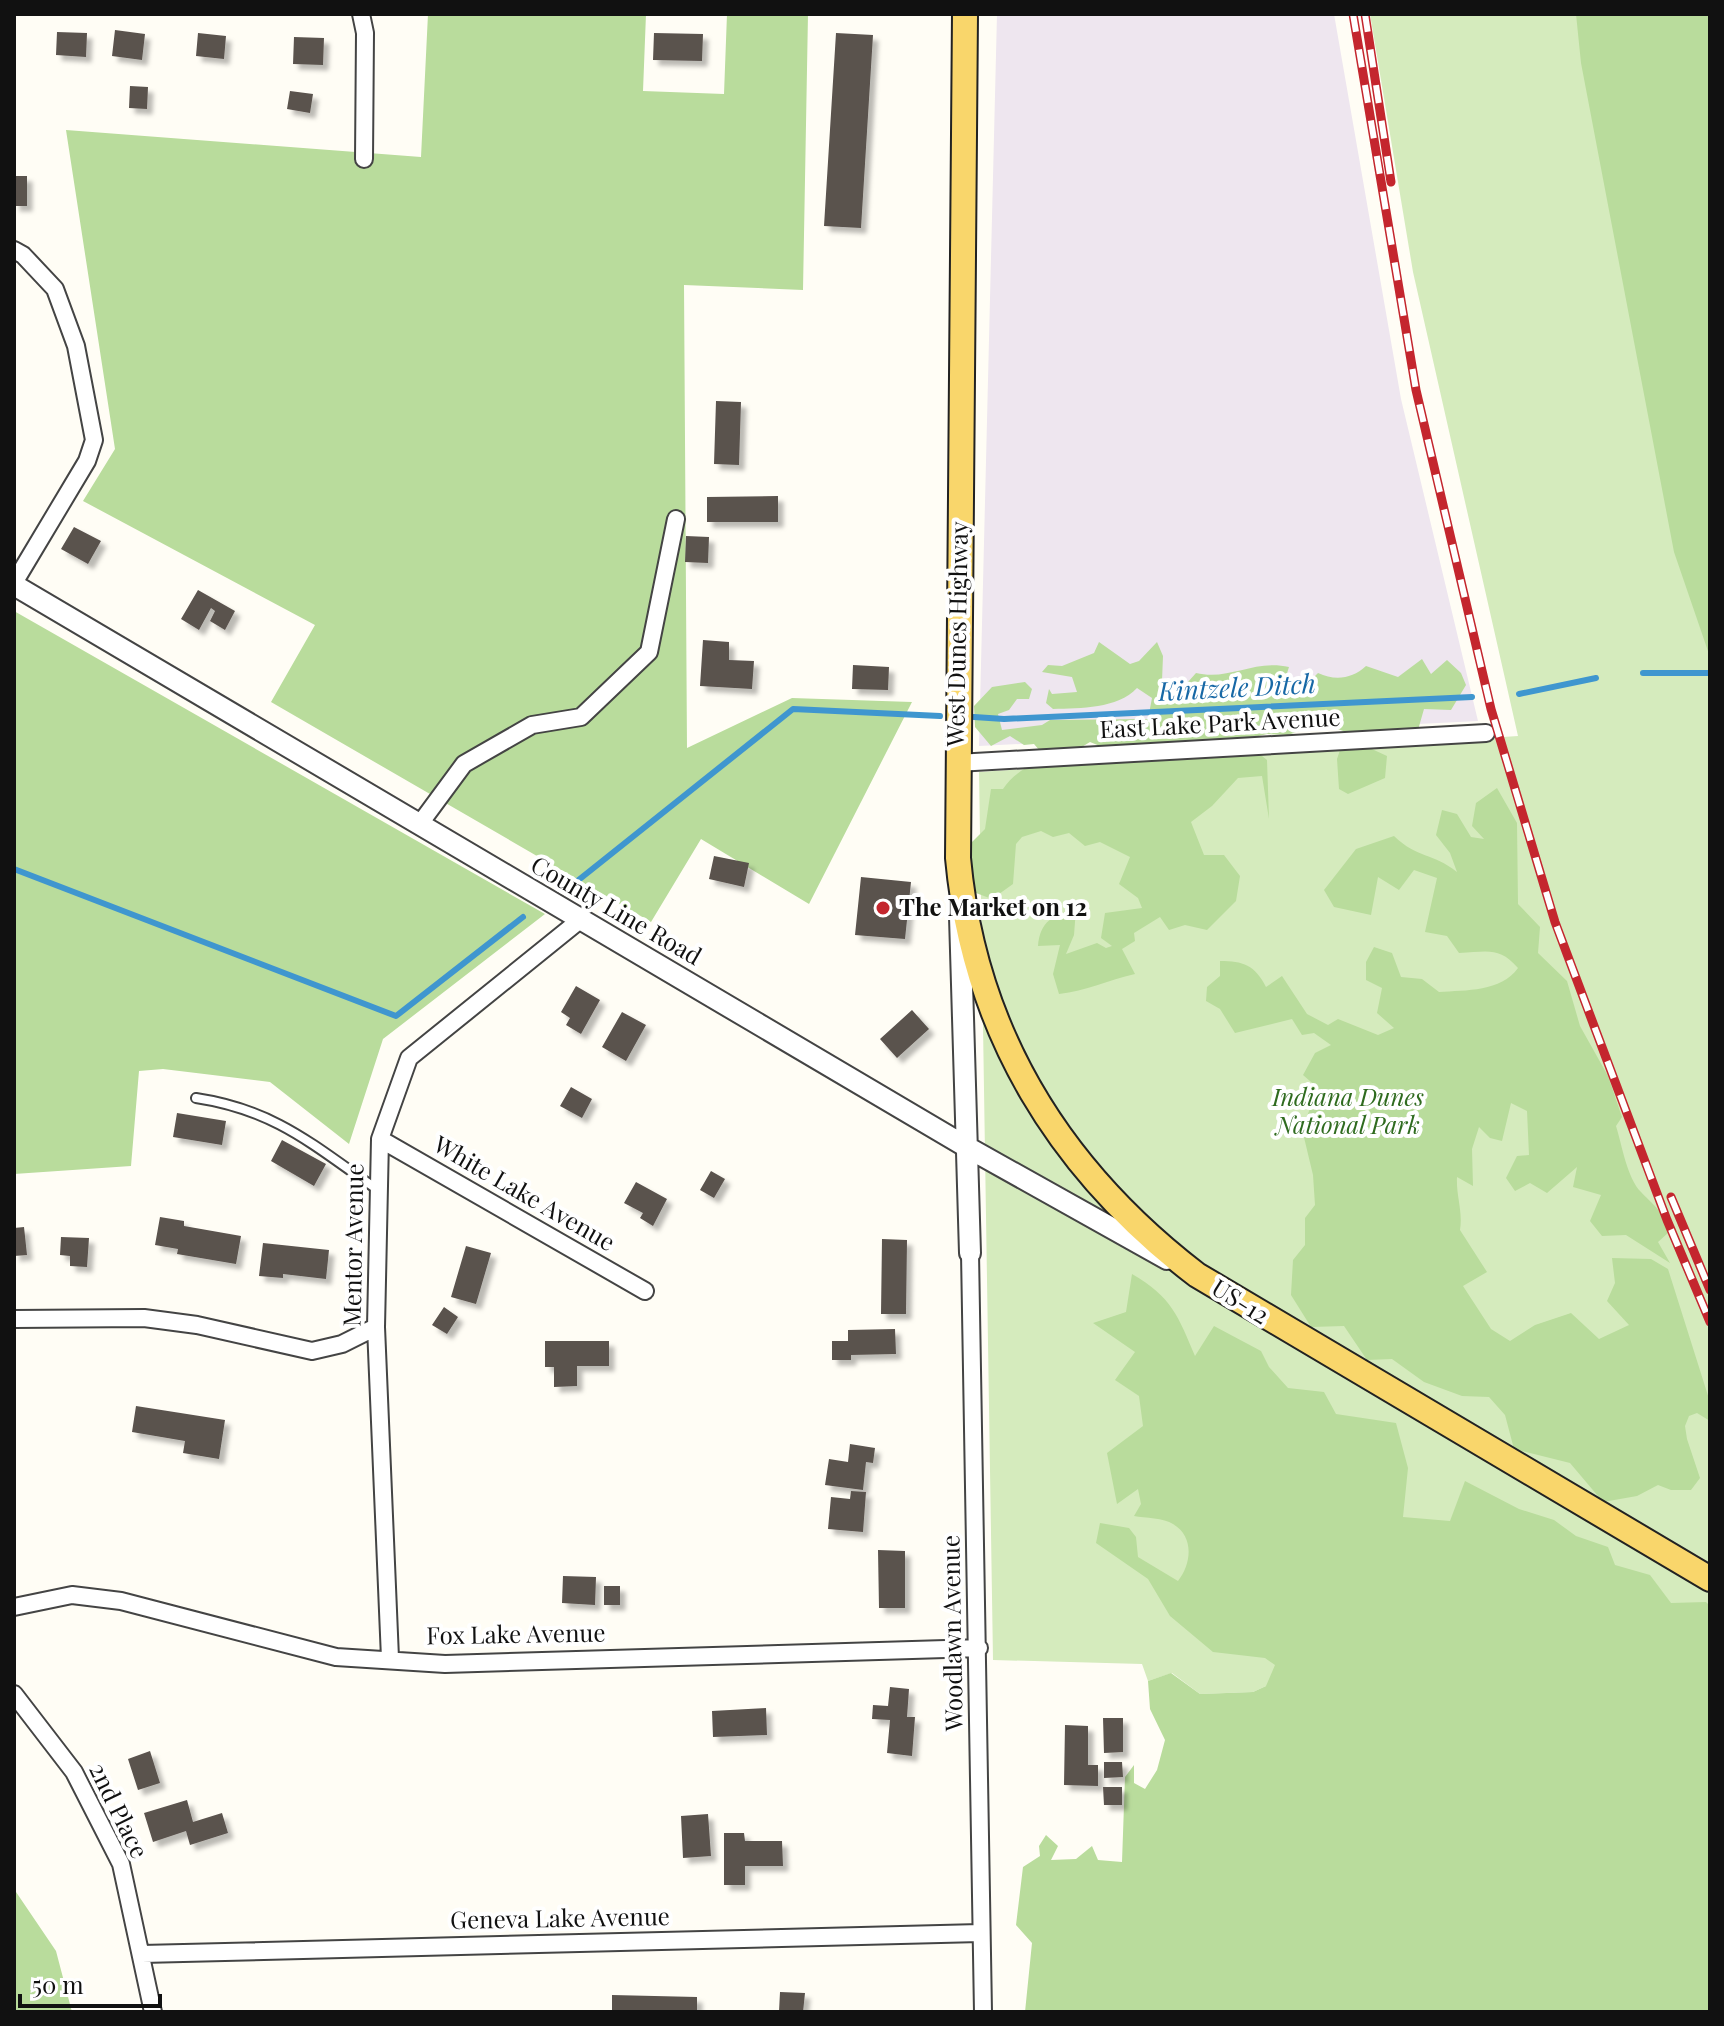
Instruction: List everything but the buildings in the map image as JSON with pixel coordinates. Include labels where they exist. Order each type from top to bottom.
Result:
[{"type":"main road","name":"West Dunes Highway","points":[[958,858],[965,14]]},
{"type":"main road","name":"US-12","points":[[958,858],[966,920],[983,986],[1011,1054],[1039,1107],[1093,1181],[1118,1209],[1197,1275],[1710,1579]]},
{"type":"street","points":[[361,14],[365,33],[364,159]]},
{"type":"street","points":[[14,250],[23,255],[55,289],[76,346],[94,440],[87,461],[14,584]]},
{"type":"street","points":[[419,825],[464,764],[532,725],[581,717],[649,652],[676,519]]},
{"type":"street","name":"County Line Road","points":[[14,584],[965,1146],[1197,1275]]},
{"type":"street","name":"East Lake Park Avenue","points":[[957,763],[1486,733]]},
{"type":"street","name":"West Dunes Highway","points":[[958,858],[970,1253]]},
{"type":"street","name":"Mentor Avenue","points":[[390,1658],[376,1327],[380,1139],[409,1058],[580,920]]},
{"type":"street","name":"White Lake Avenue","points":[[380,1139],[645,1291]]},
{"type":"street","name":"Woodlawn Avenue","points":[[970,1253],[983,2012]]},
{"type":"street","points":[[14,1319],[144,1318],[197,1325],[312,1351],[342,1344],[376,1327]]},
{"type":"street","name":"Fox Lake Avenue","points":[[14,1607],[72,1595],[121,1601],[336,1657],[390,1658],[445,1664],[979,1648]]},
{"type":"street","name":"2nd Place","points":[[14,1694],[88,1796],[121,1864],[153,2012]]},
{"type":"street","name":"Geneva Lake Avenue","points":[[142,1954],[980,1933]]},
{"type":"lane","points":[[196,1098],[244,1108],[274,1119],[379,1190]]},
{"type":"shaded area","points":[[997,14],[1334,14],[1401,399],[1478,721],[979,746]]},
{"type":"green space","points":[[428,14],[646,14],[643,91],[724,94],[727,14],[808,14],[803,290],[684,285],[687,748],[792,698],[912,702],[809,904],[701,839],[651,922],[271,702],[315,625],[83,501],[115,449],[66,130],[421,157]]},
{"type":"green space","name":"Indiana Dunes National Park","points":[[1370,14],[1710,14],[1710,2012],[1266,1686],[1253,1692],[1200,1694],[1172,1673],[1148,1681],[1142,1664],[993,1660],[979,772],[1518,736],[1413,272]]},
{"type":"green space","points":[[1576,14],[1710,14],[1710,657],[1674,552],[1581,63]]},
{"type":"green space","points":[[14,611],[545,914],[383,1039],[349,1144],[270,1082],[163,1069],[139,1071],[131,1166],[14,1174]]},
{"type":"green space","points":[[1099,642],[1130,664],[1139,661],[1157,642],[1163,656],[1162,681],[1179,692],[1196,673],[1220,674],[1276,665],[1289,667],[1280,695],[1308,683],[1318,673],[1343,677],[1355,674],[1366,666],[1398,677],[1422,659],[1431,674],[1447,660],[1461,673],[1466,685],[1451,710],[1424,709],[1418,730],[1358,732],[1361,744],[1387,756],[1385,778],[1348,794],[1339,789],[1337,759],[1346,732],[1321,723],[1288,735],[1267,734],[1242,740],[1267,760],[1269,819],[1262,776],[1238,778],[1212,806],[1191,822],[1204,855],[1224,855],[1240,876],[1236,901],[1207,930],[1185,925],[1169,930],[1160,917],[1134,933],[1135,941],[1122,949],[1135,974],[1059,994],[1053,974],[1060,945],[1038,946],[1045,925],[1054,917],[1076,909],[1074,935],[1066,954],[1097,943],[1106,948],[1112,946],[1101,938],[1105,913],[1142,908],[1138,898],[1119,884],[1130,857],[1100,842],[1085,846],[1069,833],[1053,837],[1041,831],[1022,837],[1016,844],[1013,884],[992,899],[976,893],[970,879],[972,842],[985,829],[991,789],[1003,789],[1012,778],[1035,763],[1105,748],[1090,742],[1080,748],[1040,751],[1034,744],[1024,745],[1010,736],[991,746],[975,727],[974,706],[992,687],[1025,682],[1032,689],[1029,699],[1017,699],[1009,710],[998,714],[1002,730],[1042,725],[1050,720],[1148,719],[1152,698],[1137,688],[1119,700],[1098,706],[1053,709],[1046,703],[1049,689],[1052,694],[1077,692],[1072,677],[1042,672],[1048,665],[1062,666],[1094,653]]},
{"type":"green space","points":[[1497,788],[1517,823],[1518,904],[1540,927],[1538,953],[1567,981],[1580,1026],[1608,1076],[1622,1117],[1616,1126],[1626,1161],[1636,1186],[1663,1218],[1668,1233],[1658,1242],[1670,1263],[1626,1235],[1602,1236],[1590,1221],[1601,1195],[1573,1187],[1577,1167],[1547,1193],[1530,1183],[1515,1191],[1506,1178],[1517,1156],[1529,1155],[1527,1111],[1511,1103],[1502,1141],[1490,1138],[1479,1127],[1472,1149],[1473,1186],[1457,1177],[1460,1230],[1487,1272],[1463,1286],[1491,1329],[1510,1341],[1535,1325],[1571,1313],[1599,1339],[1629,1325],[1607,1301],[1615,1283],[1612,1258],[1651,1259],[1668,1269],[1710,1402],[1710,1421],[1697,1413],[1689,1416],[1685,1426],[1700,1478],[1691,1490],[1671,1490],[1658,1485],[1637,1496],[1603,1502],[1570,1463],[1514,1449],[1505,1415],[1489,1397],[1462,1396],[1424,1382],[1392,1359],[1367,1360],[1344,1326],[1311,1327],[1291,1295],[1293,1260],[1305,1245],[1305,1218],[1315,1205],[1313,1175],[1302,1129],[1318,1088],[1303,1075],[1315,1053],[1331,1045],[1314,1033],[1302,1035],[1292,1019],[1235,1033],[1220,1009],[1206,1001],[1207,987],[1220,976],[1220,961],[1235,962],[1253,969],[1266,987],[1282,976],[1307,1014],[1328,1025],[1338,1019],[1378,1035],[1394,1028],[1377,1013],[1382,988],[1366,980],[1366,962],[1374,947],[1392,953],[1401,977],[1422,979],[1439,992],[1493,986],[1511,976],[1518,968],[1505,956],[1492,952],[1459,953],[1447,936],[1425,932],[1437,878],[1414,870],[1399,890],[1378,877],[1371,915],[1334,907],[1324,890],[1356,849],[1394,836],[1410,849],[1440,861],[1457,872],[1450,853],[1436,835],[1442,810],[1457,814],[1471,837],[1484,839],[1472,826],[1476,803]]},
{"type":"green space","points":[[1132,1274],[1156,1291],[1172,1309],[1195,1356],[1214,1326],[1261,1351],[1269,1367],[1288,1388],[1324,1392],[1336,1414],[1396,1423],[1408,1468],[1403,1517],[1450,1521],[1465,1481],[1519,1509],[1554,1520],[1576,1536],[1608,1547],[1615,1565],[1650,1575],[1671,1603],[1706,1602],[1710,1606],[1710,2012],[1025,2012],[1032,1943],[1016,1925],[1023,1867],[1040,1856],[1039,1846],[1046,1835],[1058,1846],[1051,1860],[1076,1859],[1092,1846],[1098,1860],[1122,1862],[1125,1777],[1134,1765],[1134,1783],[1145,1789],[1157,1770],[1165,1740],[1150,1709],[1148,1681],[1171,1673],[1200,1694],[1253,1692],[1266,1686],[1275,1665],[1265,1658],[1213,1652],[1170,1616],[1148,1579],[1096,1543],[1100,1523],[1129,1528],[1136,1537],[1138,1557],[1178,1581],[1188,1559],[1185,1536],[1173,1524],[1134,1516],[1141,1504],[1138,1489],[1117,1504],[1107,1453],[1143,1426],[1139,1396],[1115,1380],[1135,1352],[1093,1323],[1126,1312]]},
{"type":"green space","points":[[14,1889],[56,1951],[72,2012],[14,2012]]},
{"type":"waterway","name":"Kintzele Ditch","points":[[1643,673],[1710,673]]},
{"type":"waterway","name":"Kintzele Ditch","points":[[1519,694],[1596,678]]},
{"type":"waterway","name":"Kintzele Ditch","points":[[974,717],[1004,719],[1472,697]]},
{"type":"waterway","points":[[571,886],[793,709],[940,716]]},
{"type":"waterway","points":[[14,869],[396,1016],[523,917]]},
{"type":"railway","points":[[1353,14],[1416,390],[1491,709],[1555,922],[1667,1220],[1710,1322]]},
{"type":"railway","points":[[1365,14],[1391,182]]},
{"type":"railway","points":[[1671,1197],[1710,1290]]},
{"type":"place","name":"The Market on 12","points":[[883,908]]}]
